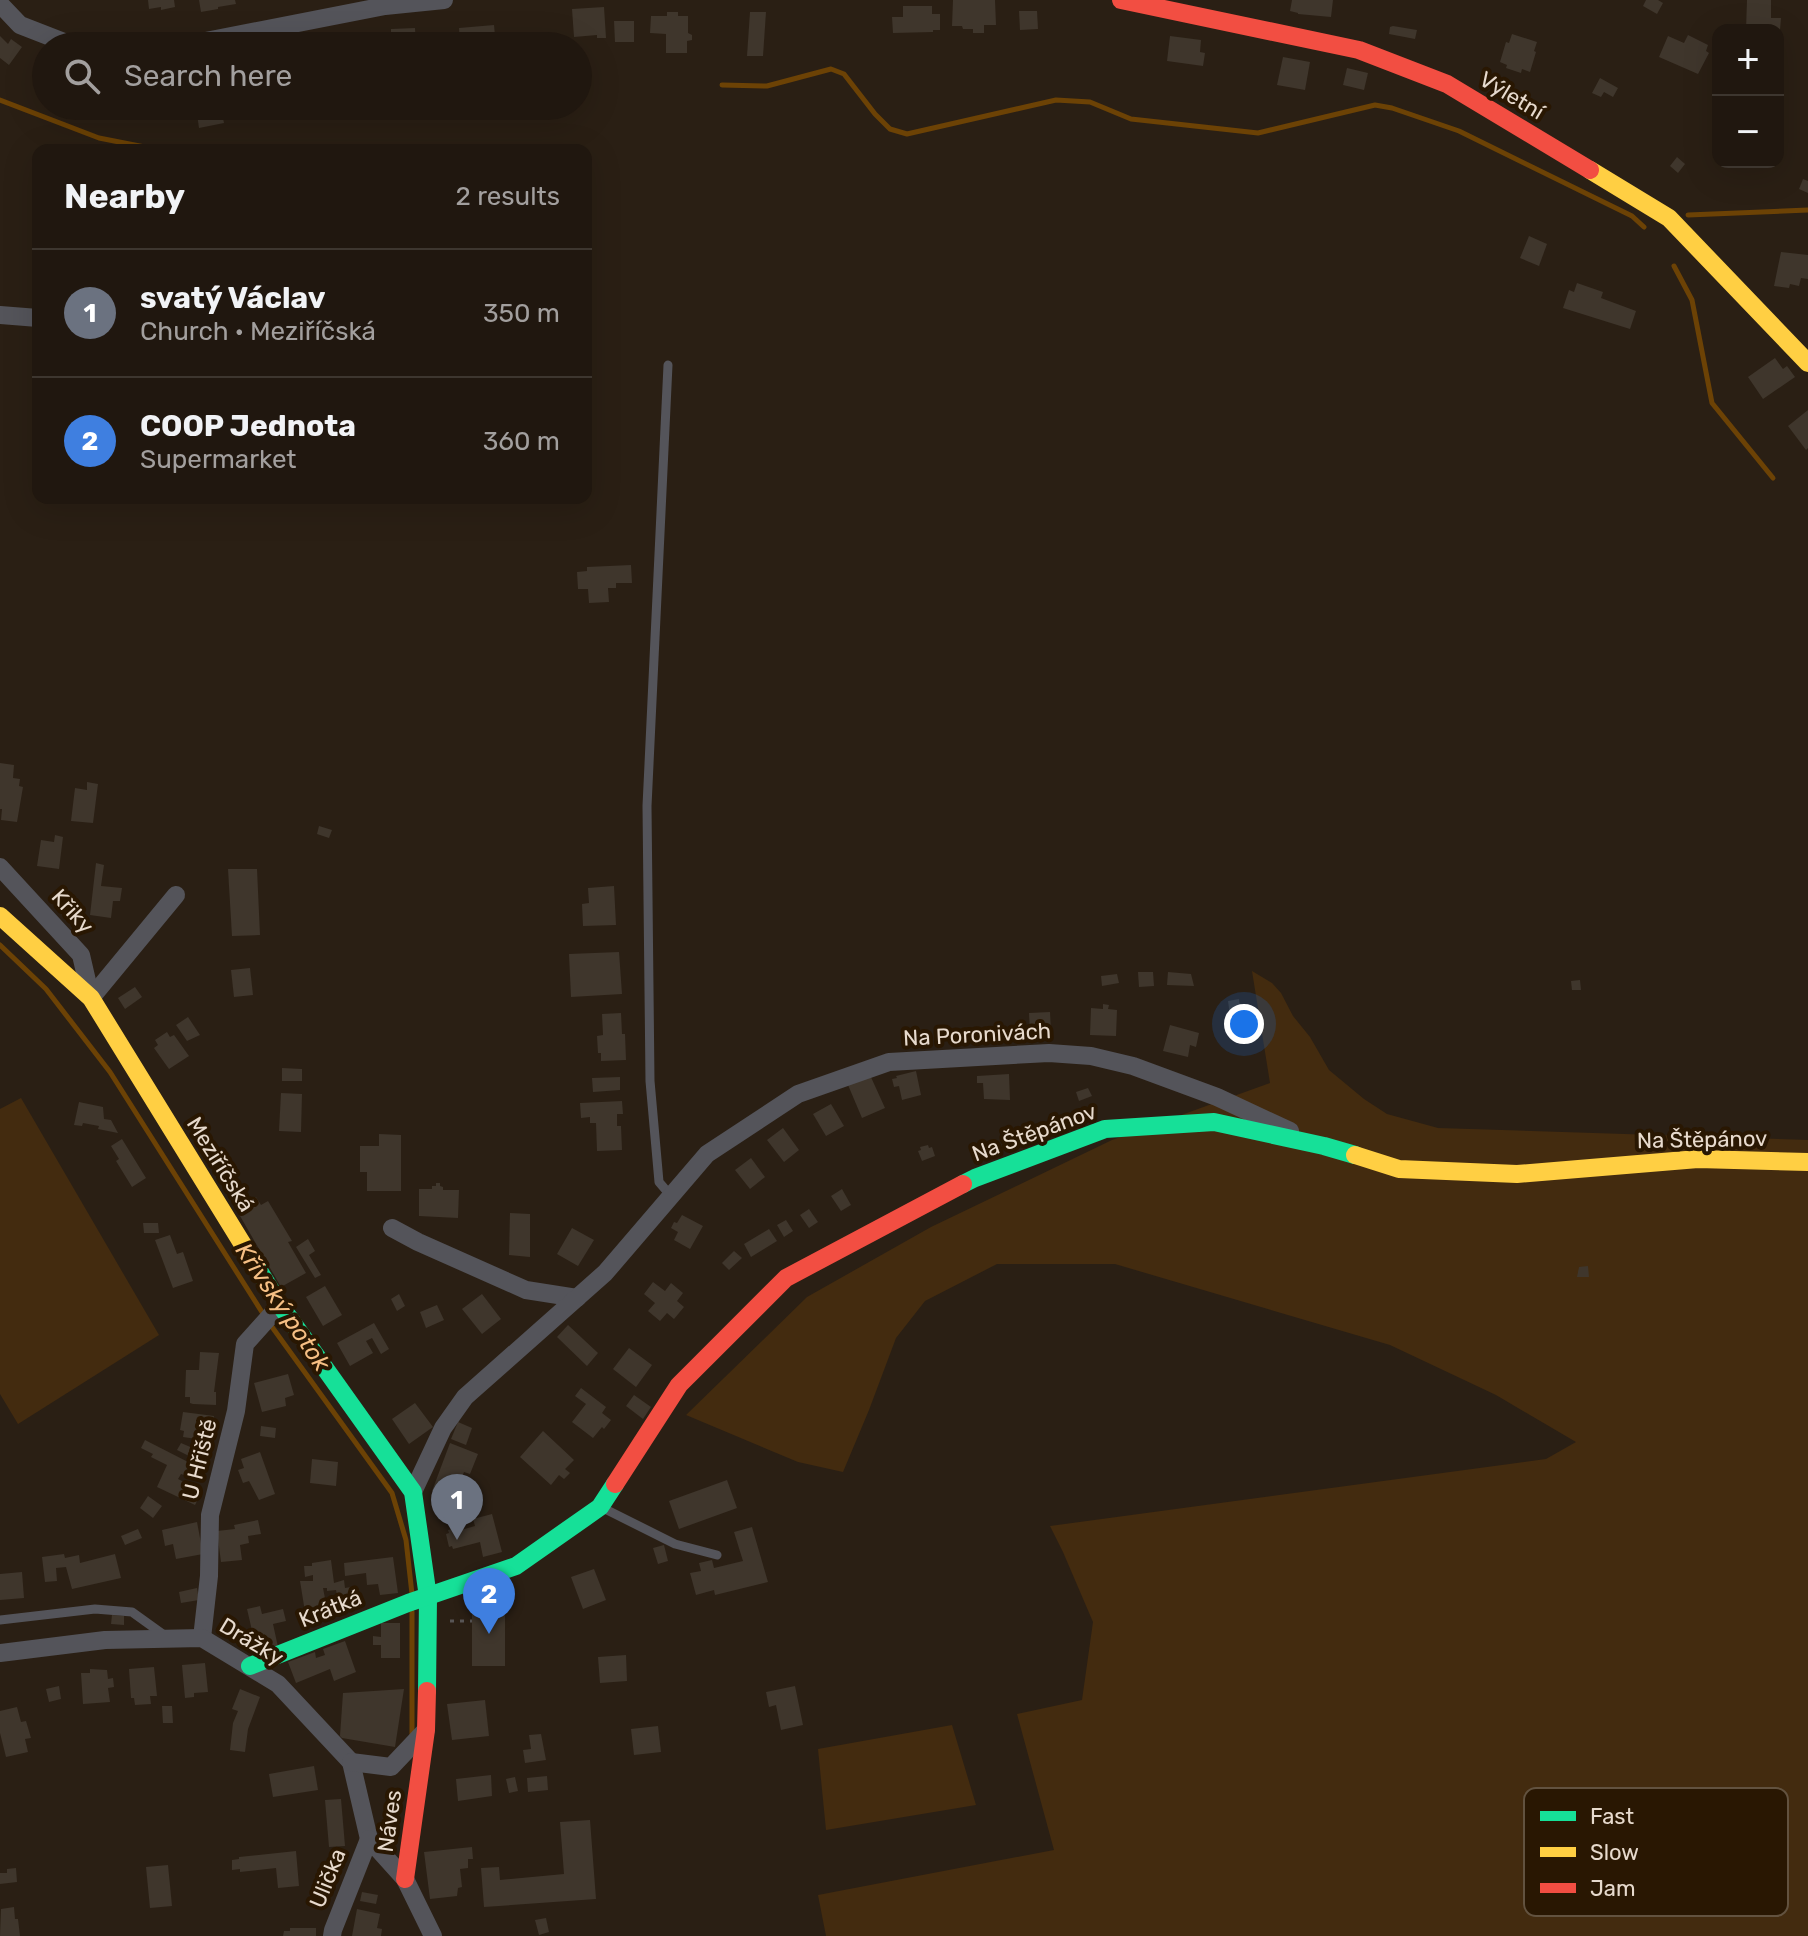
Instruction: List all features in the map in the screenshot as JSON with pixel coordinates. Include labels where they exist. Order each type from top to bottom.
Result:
[{"type":"street","points":[[252,32],[385,6],[444,0]]},
{"type":"street","name":"Výletní","points":[[1121,0],[1359,50],[1447,84],[1669,218],[1808,363]]},
{"type":"street","points":[[0,4],[20,25],[38,32]]},
{"type":"street","points":[[0,315],[32,318]]},
{"type":"street","name":"Křiky","points":[[0,867],[81,955],[91,998]]},
{"type":"street","points":[[91,998],[176,895]]},
{"type":"street","name":"Meziříčská","points":[[0,916],[91,998],[276,1309],[413,1492],[426,1730]]},
{"type":"street","name":"Na Poronivách","points":[[413,1492],[443,1428],[465,1397],[605,1273],[707,1154],[798,1094],[889,1062],[1049,1053],[1091,1056],[1133,1066],[1217,1097],[1324,1146]]},
{"type":"street","name":"Na Štěpánov","points":[[418,1600],[516,1566],[600,1507],[679,1385],[786,1278],[975,1178],[1105,1129],[1214,1122],[1324,1146],[1399,1169],[1517,1174],[1698,1159],[1808,1162]]},
{"type":"street","points":[[392,1228],[526,1290],[577,1298]]},
{"type":"street","name":"U Hřiště","points":[[202,1638],[209,1576],[210,1515],[236,1411],[245,1344],[276,1309]]},
{"type":"street","name":"Krátká","points":[[250,1666],[418,1600]]},
{"type":"street","name":"Drážky","points":[[0,1653],[105,1640],[202,1638],[278,1684],[351,1762]]},
{"type":"street","name":"Náves","points":[[405,1879],[369,1839],[351,1762],[391,1767],[426,1730]]},
{"type":"street","name":"Náves","points":[[405,1879],[426,1730]]},
{"type":"street","name":"Ulička","points":[[332,1936],[369,1839]]},
{"type":"street","points":[[405,1879],[433,1936]]},
{"type":"lane","points":[[668,365],[647,806],[650,1081],[659,1182],[671,1196]]},
{"type":"lane","points":[[600,1507],[675,1544],[717,1555]]},
{"type":"lane","points":[[0,1620],[95,1609],[132,1612],[169,1639]]},
{"type":"path","points":[[450,1621],[472,1621]]},
{"type":"shaded area","points":[[1252,971],[1272,983],[1281,993],[1329,1070],[1387,1114],[1438,1128],[1808,1140],[1808,1936],[826,1936],[818,1895],[1054,1850],[1017,1714],[1082,1700],[1093,1622],[1050,1526],[1546,1459],[1576,1442],[1496,1395],[1390,1345],[1115,1264],[997,1264],[925,1301],[896,1338],[843,1472],[798,1462],[686,1415],[807,1297],[931,1227],[1112,1140],[1270,1083]]},
{"type":"shaded area","points":[[21,1098],[159,1335],[18,1424],[0,1394],[0,1109]]},
{"type":"shaded area","points":[[952,1725],[976,1805],[826,1830],[818,1749]]},
{"type":"building","points":[[148,0],[174,0],[175,7],[149,9]]},
{"type":"building","points":[[199,0],[235,0],[236,4],[201,12]]},
{"type":"building","points":[[953,0],[995,0],[996,25],[984,25],[984,33],[952,26]]},
{"type":"building","points":[[1292,0],[1333,0],[1331,17],[1290,11]]},
{"type":"building","points":[[1646,0],[1663,3],[1657,14],[1643,6]]},
{"type":"building","points":[[1747,0],[1771,0],[1771,18],[1781,18],[1780,24],[1746,24]]},
{"type":"building","points":[[903,6],[932,6],[932,14],[940,14],[940,30],[893,33],[892,17],[903,17]]},
{"type":"building","points":[[604,7],[606,38],[597,38],[592,32],[574,32],[572,9]]},
{"type":"building","points":[[1019,11],[1037,11],[1038,29],[1020,30]]},
{"type":"building","points":[[667,12],[688,16],[688,33],[692,35],[692,40],[687,41],[687,53],[666,53],[666,34],[650,33],[651,16],[667,16]]},
{"type":"building","points":[[750,12],[766,12],[763,56],[747,56]]},
{"type":"building","points":[[614,21],[634,21],[634,42],[615,42]]},
{"type":"building","points":[[494,25],[495,32],[459,32],[459,28]]},
{"type":"building","points":[[1393,26],[1417,30],[1415,39],[1389,34]]},
{"type":"building","points":[[415,28],[415,32],[391,32],[391,29]]},
{"type":"building","points":[[1512,34],[1537,42],[1530,72],[1522,69],[1521,73],[1506,68],[1507,65],[1500,62]]},
{"type":"building","points":[[1688,35],[1708,45],[1706,51],[1709,53],[1698,74],[1659,57],[1668,36],[1684,43]]},
{"type":"building","points":[[0,36],[8,44],[11,39],[22,47],[9,65],[0,58]]},
{"type":"building","points":[[1170,36],[1201,40],[1200,52],[1205,53],[1203,66],[1167,61]]},
{"type":"building","points":[[1283,57],[1310,62],[1305,90],[1277,85]]},
{"type":"building","points":[[1347,68],[1368,73],[1364,90],[1343,85]]},
{"type":"building","points":[[1600,78],[1618,88],[1613,97],[1604,92],[1601,97],[1592,93]]},
{"type":"building","points":[[198,120],[223,120],[224,123],[199,128]]},
{"type":"building","points":[[1677,157],[1685,164],[1678,173],[1670,166]]},
{"type":"building","points":[[1803,179],[1808,181],[1808,193],[1799,189]]},
{"type":"building","points":[[1529,236],[1547,244],[1539,266],[1520,258]]},
{"type":"building","points":[[1781,252],[1808,255],[1808,279],[1801,278],[1799,286],[1774,286]]},
{"type":"building","points":[[1577,283],[1603,292],[1601,298],[1636,311],[1630,329],[1563,308],[1569,290],[1574,292]]},
{"type":"building","points":[[1775,358],[1783,369],[1787,366],[1795,377],[1763,399],[1748,377]]},
{"type":"building","points":[[1808,410],[1808,448],[1806,450],[1788,426]]},
{"type":"building","points":[[631,565],[632,583],[616,583],[616,588],[608,588],[609,602],[589,603],[588,589],[578,589],[577,572],[587,571],[587,567]]},
{"type":"building","points":[[0,763],[14,765],[13,778],[20,779],[19,786],[23,787],[17,822],[1,820]]},
{"type":"building","points":[[87,782],[98,784],[93,823],[71,821],[75,788],[87,790]]},
{"type":"building","points":[[319,826],[332,830],[329,838],[317,834]]},
{"type":"building","points":[[55,835],[63,837],[59,869],[37,866],[41,840],[54,842]]},
{"type":"building","points":[[96,863],[104,865],[101,886],[122,888],[120,901],[113,901],[111,918],[90,915]]},
{"type":"building","points":[[228,869],[257,869],[260,935],[232,936]]},
{"type":"building","points":[[614,886],[616,925],[583,926],[582,904],[589,903],[588,888]]},
{"type":"building","points":[[619,952],[622,994],[571,997],[569,954]]},
{"type":"building","points":[[250,968],[253,995],[234,997],[231,970]]},
{"type":"building","points":[[1138,972],[1153,972],[1154,986],[1139,987]]},
{"type":"building","points":[[1168,972],[1191,974],[1194,986],[1167,985]]},
{"type":"building","points":[[1117,974],[1119,983],[1102,986],[1101,976]]},
{"type":"building","points":[[1580,980],[1581,990],[1572,990],[1571,981]]},
{"type":"building","points":[[135,987],[142,997],[125,1009],[118,998]]},
{"type":"building","points":[[1239,999],[1241,1015],[1230,1016],[1228,1001]]},
{"type":"building","points":[[1103,1004],[1109,1005],[1108,1009],[1117,1010],[1116,1036],[1090,1035],[1091,1008],[1103,1009]]},
{"type":"building","points":[[1050,1012],[1051,1032],[1030,1032],[1029,1013]]},
{"type":"building","points":[[621,1013],[626,1060],[601,1061],[597,1036],[603,1035],[602,1014]]},
{"type":"building","points":[[188,1017],[200,1035],[187,1041],[176,1025]]},
{"type":"building","points":[[1170,1025],[1199,1033],[1196,1047],[1190,1045],[1188,1057],[1163,1051]]},
{"type":"building","points":[[167,1032],[170,1037],[174,1035],[189,1056],[169,1069],[154,1048],[158,1045],[155,1040]]},
{"type":"building","points":[[282,1068],[302,1069],[302,1081],[282,1081]]},
{"type":"building","points":[[916,1071],[921,1095],[902,1100],[899,1086],[894,1087],[892,1079]]},
{"type":"building","points":[[1009,1074],[1010,1100],[984,1099],[983,1083],[977,1083],[977,1076]]},
{"type":"building","points":[[870,1075],[885,1108],[862,1118],[848,1085]]},
{"type":"building","points":[[620,1077],[620,1090],[593,1092],[592,1078]]},
{"type":"building","points":[[1088,1088],[1092,1096],[1079,1101],[1076,1092]]},
{"type":"building","points":[[281,1093],[302,1094],[301,1132],[279,1131]]},
{"type":"building","points":[[622,1101],[623,1114],[617,1114],[617,1126],[621,1126],[622,1150],[597,1151],[596,1123],[590,1123],[590,1117],[581,1118],[580,1103]]},
{"type":"building","points":[[79,1102],[103,1107],[104,1119],[111,1120],[118,1133],[83,1123],[82,1126],[74,1125]]},
{"type":"building","points":[[831,1104],[844,1126],[826,1136],[813,1114]]},
{"type":"building","points":[[783,1128],[799,1150],[784,1162],[767,1140]]},
{"type":"building","points":[[379,1134],[401,1135],[401,1191],[367,1191],[367,1172],[360,1172],[360,1146],[379,1146]]},
{"type":"building","points":[[122,1139],[146,1178],[132,1187],[111,1146]]},
{"type":"building","points":[[928,1145],[935,1156],[922,1161],[918,1151],[920,1147]]},
{"type":"building","points":[[751,1158],[765,1177],[750,1189],[735,1170]]},
{"type":"building","points":[[440,1183],[443,1190],[459,1190],[458,1218],[419,1216],[419,1189],[432,1189]]},
{"type":"building","points":[[842,1189],[851,1205],[841,1211],[831,1196]]},
{"type":"building","points":[[256,1197],[261,1205],[268,1201],[292,1241],[288,1242],[306,1273],[281,1287],[236,1209]]},
{"type":"building","points":[[809,1209],[818,1222],[809,1228],[800,1215]]},
{"type":"building","points":[[510,1213],[530,1214],[530,1257],[509,1255]]},
{"type":"building","points":[[682,1215],[703,1226],[690,1249],[674,1240],[678,1232],[671,1228]]},
{"type":"building","points":[[786,1220],[793,1231],[784,1237],[777,1225]]},
{"type":"building","points":[[143,1223],[158,1223],[159,1233],[144,1233]]},
{"type":"building","points":[[572,1228],[594,1240],[578,1266],[557,1254]]},
{"type":"building","points":[[769,1229],[777,1241],[751,1257],[744,1244]]},
{"type":"building","points":[[170,1235],[177,1254],[183,1252],[193,1281],[173,1288],[155,1240]]},
{"type":"building","points":[[308,1239],[315,1251],[309,1255],[321,1275],[315,1278],[296,1247]]},
{"type":"building","points":[[734,1251],[742,1258],[729,1270],[722,1263]]},
{"type":"building","points":[[1588,1266],[1589,1277],[1577,1277],[1579,1267]]},
{"type":"building","points":[[653,1282],[665,1291],[671,1283],[683,1293],[677,1301],[684,1307],[674,1319],[667,1313],[660,1321],[648,1311],[655,1303],[644,1294]]},
{"type":"building","points":[[325,1286],[342,1315],[323,1326],[306,1297]]},
{"type":"building","points":[[399,1294],[405,1306],[397,1311],[391,1299]]},
{"type":"building","points":[[482,1294],[501,1319],[482,1334],[462,1309]]},
{"type":"building","points":[[437,1305],[444,1320],[426,1328],[420,1312]]},
{"type":"building","points":[[374,1323],[389,1349],[381,1354],[372,1338],[366,1341],[373,1353],[350,1366],[337,1343]]},
{"type":"building","points":[[568,1325],[598,1353],[587,1366],[557,1337]]},
{"type":"building","points":[[629,1348],[652,1365],[636,1387],[613,1369]]},
{"type":"building","points":[[200,1352],[219,1353],[214,1392],[216,1405],[193,1404],[190,1397],[185,1397],[186,1370],[199,1370]]},
{"type":"building","points":[[288,1374],[294,1395],[285,1398],[286,1406],[262,1412],[254,1383]]},
{"type":"building","points":[[581,1388],[606,1407],[602,1413],[611,1420],[593,1438],[572,1422],[586,1404],[575,1396]]},
{"type":"building","points":[[634,1395],[651,1407],[643,1419],[626,1406]]},
{"type":"building","points":[[415,1403],[433,1427],[409,1444],[392,1419]]},
{"type":"building","points":[[183,1412],[214,1416],[210,1441],[183,1437],[184,1431],[180,1430]]},
{"type":"building","points":[[458,1422],[472,1428],[466,1445],[451,1439]]},
{"type":"building","points":[[261,1426],[276,1428],[275,1438],[260,1436]]},
{"type":"building","points":[[543,1431],[574,1460],[565,1469],[570,1473],[564,1479],[559,1475],[551,1485],[520,1457]]},
{"type":"building","points":[[145,1440],[190,1463],[178,1479],[202,1491],[195,1505],[157,1487],[167,1465],[141,1448]]},
{"type":"building","points":[[181,1443],[209,1455],[205,1464],[177,1450]]},
{"type":"building","points":[[450,1443],[478,1454],[470,1474],[464,1472],[458,1488],[466,1492],[460,1507],[451,1504],[453,1499],[432,1491]]},
{"type":"building","points":[[260,1452],[275,1494],[259,1500],[249,1481],[243,1483],[238,1470],[244,1468],[241,1459]]},
{"type":"building","points":[[312,1459],[338,1462],[336,1486],[310,1483]]},
{"type":"building","points":[[727,1480],[737,1508],[679,1529],[669,1501]]},
{"type":"building","points":[[148,1496],[162,1506],[153,1518],[140,1508]]},
{"type":"building","points":[[492,1514],[502,1552],[483,1557],[480,1542],[453,1549],[449,1547],[448,1530],[475,1526],[473,1519]]},
{"type":"building","points":[[258,1520],[261,1534],[248,1536],[249,1543],[240,1545],[242,1560],[221,1562],[217,1531],[235,1529],[234,1525]]},
{"type":"building","points":[[197,1522],[203,1554],[176,1559],[173,1544],[165,1546],[162,1530]]},
{"type":"building","points":[[752,1527],[768,1582],[715,1595],[714,1590],[696,1595],[690,1573],[701,1571],[699,1563],[712,1560],[714,1568],[743,1561],[734,1532]]},
{"type":"building","points":[[138,1529],[142,1538],[125,1545],[121,1536]]},
{"type":"building","points":[[664,1545],[668,1561],[658,1564],[653,1548]]},
{"type":"building","points":[[64,1554],[65,1558],[79,1555],[80,1563],[115,1554],[121,1578],[72,1589],[66,1567],[56,1568],[57,1581],[45,1582],[42,1557]]},
{"type":"building","points":[[393,1557],[398,1593],[380,1595],[378,1584],[367,1585],[366,1573],[345,1576],[344,1563]]},
{"type":"building","points":[[331,1560],[334,1583],[344,1580],[345,1588],[351,1587],[353,1603],[339,1605],[336,1590],[323,1588],[328,1614],[306,1618],[300,1581],[313,1581],[313,1575],[305,1577],[304,1566]]},
{"type":"building","points":[[594,1569],[606,1600],[583,1609],[571,1577]]},
{"type":"building","points":[[22,1572],[24,1598],[0,1600],[0,1574]]},
{"type":"building","points":[[197,1588],[199,1600],[181,1603],[179,1592]]},
{"type":"building","points":[[260,1606],[262,1614],[283,1609],[286,1621],[273,1624],[278,1647],[257,1652],[247,1609]]},
{"type":"building","points":[[472,1606],[505,1606],[505,1666],[472,1666]]},
{"type":"building","points":[[112,1615],[124,1616],[124,1625],[111,1624]]},
{"type":"building","points":[[381,1623],[400,1623],[400,1658],[381,1658],[381,1645],[373,1645],[373,1636],[381,1637]]},
{"type":"building","points":[[345,1641],[356,1672],[334,1681],[330,1669],[296,1683],[288,1662],[315,1652],[316,1658],[325,1655],[323,1649]]},
{"type":"building","points":[[626,1655],[627,1681],[600,1683],[598,1657]]},
{"type":"building","points":[[205,1663],[208,1692],[194,1693],[194,1697],[185,1698],[182,1665]]},
{"type":"building","points":[[154,1667],[157,1696],[150,1696],[151,1704],[135,1705],[134,1698],[131,1698],[129,1669]]},
{"type":"building","points":[[90,1669],[107,1670],[108,1679],[113,1678],[114,1687],[108,1688],[110,1702],[83,1704],[81,1673],[90,1673]]},
{"type":"building","points":[[59,1686],[61,1699],[49,1702],[46,1689]]},
{"type":"building","points":[[795,1686],[803,1725],[781,1730],[776,1705],[769,1707],[766,1692]]},
{"type":"building","points":[[240,1689],[260,1697],[248,1729],[245,1752],[230,1750],[233,1723],[238,1711],[232,1709]]},
{"type":"building","points":[[404,1689],[395,1747],[340,1736],[343,1693]]},
{"type":"building","points":[[485,1700],[489,1736],[452,1740],[447,1704]]},
{"type":"building","points":[[162,1706],[172,1706],[173,1723],[163,1723]]},
{"type":"building","points":[[17,1707],[21,1722],[26,1721],[31,1738],[25,1739],[28,1752],[6,1757],[0,1733],[0,1711]]},
{"type":"building","points":[[658,1726],[661,1752],[634,1755],[631,1729]]},
{"type":"building","points":[[541,1734],[546,1760],[525,1763],[523,1750],[531,1749],[529,1735]]},
{"type":"building","points":[[314,1766],[318,1790],[273,1797],[269,1774]]},
{"type":"building","points":[[491,1775],[492,1796],[458,1801],[456,1779]]},
{"type":"building","points":[[547,1776],[548,1790],[528,1792],[527,1778]]},
{"type":"building","points":[[515,1777],[518,1791],[509,1793],[506,1779]]},
{"type":"building","points":[[341,1799],[345,1846],[329,1847],[325,1800]]},
{"type":"building","points":[[590,1820],[596,1899],[484,1907],[481,1868],[499,1867],[500,1880],[564,1874],[560,1822]]},
{"type":"building","points":[[472,1847],[473,1859],[468,1859],[468,1868],[460,1869],[462,1887],[458,1888],[457,1896],[430,1899],[424,1852]]},
{"type":"building","points":[[296,1851],[299,1886],[278,1888],[276,1868],[232,1870],[232,1860],[239,1857]]},
{"type":"building","points":[[168,1865],[172,1906],[150,1908],[146,1867]]},
{"type":"building","points":[[16,1868],[17,1882],[0,1884],[0,1873]]},
{"type":"building","points":[[362,1892],[378,1895],[376,1904],[360,1901]]},
{"type":"building","points":[[14,1907],[20,1936],[0,1936],[1,1909]]},
{"type":"building","points":[[357,1909],[380,1914],[377,1928],[382,1929],[381,1936],[352,1936]]},
{"type":"building","points":[[546,1918],[549,1932],[539,1935],[535,1920]]},
{"type":"building","points":[[290,1928],[316,1928],[316,1936],[283,1936],[284,1931],[290,1931]]},
{"type":"waterway","points":[[722,85],[767,86],[831,69],[844,74],[890,129],[907,134],[1056,100],[1090,102],[1131,119],[1258,133],[1375,105],[1459,131],[1632,216],[1644,227]]},
{"type":"waterway","points":[[0,100],[32,112]]},
{"type":"waterway","points":[[52,120],[99,138],[130,144]]},
{"type":"waterway","points":[[1688,215],[1808,210]]},
{"type":"waterway","points":[[1674,266],[1692,300],[1712,403],[1773,478]]},
{"type":"waterway","name":"Křivský potok","points":[[0,945],[46,989],[110,1072],[267,1320],[392,1493],[406,1540],[412,1594]]},
{"type":"waterway","name":"Křivský potok","points":[[412,1612],[412,1735]]},
{"type":"traffic: fast","points":[[963,1184],[1105,1129],[1214,1122],[1355,1155]]},
{"type":"traffic: fast","points":[[253,1261],[280,1305],[413,1492],[428,1597],[427,1691]]},
{"type":"traffic: fast","points":[[250,1666],[408,1603],[516,1566],[600,1507],[615,1484]]},
{"type":"traffic: slow","points":[[1590,170],[1669,218],[1808,363]]},
{"type":"traffic: slow","points":[[0,916],[91,998],[253,1261]]},
{"type":"traffic: slow","points":[[1355,1155],[1399,1169],[1517,1174],[1698,1159],[1808,1162]]},
{"type":"traffic: jam","points":[[1121,0],[1359,50],[1447,84],[1590,170]]},
{"type":"traffic: jam","points":[[615,1484],[679,1385],[786,1278],[963,1184]]},
{"type":"traffic: jam","points":[[405,1879],[426,1730],[427,1691]]},
{"type":"place","name":"svatý Václav","points":[[457,1540]]},
{"type":"place","name":"COOP Jednota","points":[[489,1634]]}]
